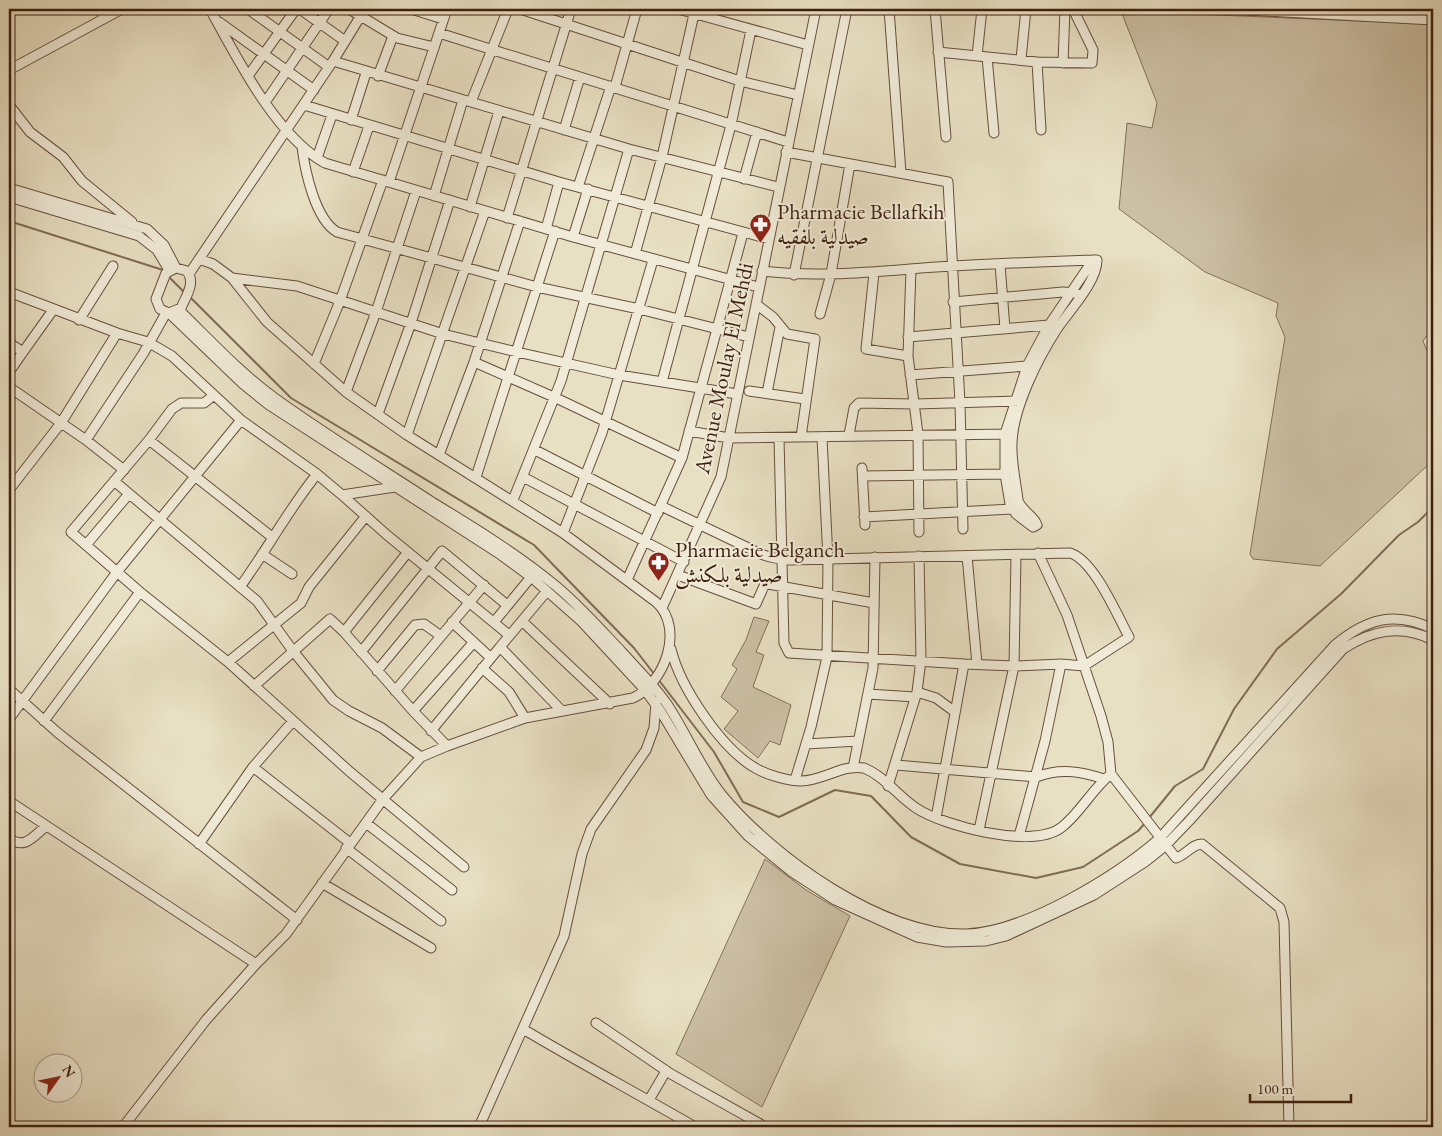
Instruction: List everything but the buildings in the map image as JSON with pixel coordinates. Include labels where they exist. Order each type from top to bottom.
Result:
[{"type":"street","points":[[99,9],[105,18]]},
{"type":"street","points":[[9,70],[122,9]]},
{"type":"street","points":[[210,9],[248,76],[287,131],[302,147],[317,158],[353,172],[507,218],[693,271],[758,287]]},
{"type":"street","points":[[248,9],[303,48],[331,64],[467,101],[629,149],[778,187]]},
{"type":"street","points":[[248,76],[298,9],[345,41]]},
{"type":"street","points":[[266,101],[329,9]]},
{"type":"street","points":[[349,9],[363,13],[393,36],[434,47]]},
{"type":"street","points":[[410,9],[443,19]]},
{"type":"street","points":[[314,364],[405,135],[446,9]]},
{"type":"street","points":[[434,196],[448,149],[508,9]]},
{"type":"street","points":[[520,9],[740,81],[798,95]]},
{"type":"street","points":[[507,218],[571,9]]},
{"type":"street","points":[[578,187],[593,138],[627,45],[637,9]]},
{"type":"street","points":[[678,9],[808,45]]},
{"type":"street","name":"Avenue Moulay El Mehdi","points":[[662,608],[721,477],[778,187],[816,9]]},
{"type":"street","points":[[794,275],[846,9]]},
{"type":"street","points":[[889,9],[901,173]]},
{"type":"street","points":[[935,9],[946,137]]},
{"type":"street","points":[[977,56],[982,9]]},
{"type":"street","points":[[1021,59],[1026,9]]},
{"type":"street","points":[[1063,63],[1065,9]]},
{"type":"street","points":[[938,52],[1037,62],[1092,63],[1094,58],[1073,9]]},
{"type":"street","points":[[1226,9],[1433,20]]},
{"type":"street","points":[[189,274],[287,131],[363,13]]},
{"type":"street","points":[[635,254],[662,157],[694,14]]},
{"type":"street","points":[[216,20],[314,90]]},
{"type":"street","points":[[662,382],[732,125],[751,30]]},
{"type":"street","points":[[439,33],[757,132],[787,147],[816,158],[948,182],[953,302],[960,403],[962,529]]},
{"type":"street","points":[[378,76],[393,36]]},
{"type":"street","points":[[987,57],[994,133]]},
{"type":"street","points":[[1037,62],[1041,130]]},
{"type":"street","points":[[351,120],[366,73]]},
{"type":"street","points":[[564,130],[580,77]]},
{"type":"street","points":[[9,105],[30,132],[64,157],[82,181],[136,225]]},
{"type":"street","points":[[304,105],[559,182],[769,239]]},
{"type":"street","points":[[470,206],[499,111]]},
{"type":"street","points":[[317,158],[332,115]]},
{"type":"street","points":[[353,172],[369,126]]},
{"type":"street","points":[[744,178],[757,132]]},
{"type":"street","points":[[302,147],[306,172],[322,217],[333,230],[362,241],[501,278],[639,309],[749,337]]},
{"type":"street","points":[[513,500],[556,398],[587,298],[629,149]]},
{"type":"street","points":[[820,314],[831,274],[850,164]]},
{"type":"street","points":[[476,477],[538,287],[559,182]]},
{"type":"street","points":[[9,188],[136,225],[157,236],[172,269]]},
{"type":"street","points":[[573,237],[588,190]]},
{"type":"street","points":[[346,392],[376,312],[416,191]]},
{"type":"street","points":[[9,197],[139,236],[157,250],[172,269]]},
{"type":"street","points":[[378,414],[411,324],[450,200]]},
{"type":"street","points":[[407,435],[467,268],[485,211]]},
{"type":"street","points":[[440,455],[474,362],[520,221]]},
{"type":"street","points":[[627,580],[682,458],[743,233]]},
{"type":"street","points":[[199,259],[213,264],[232,278],[267,322],[346,392],[407,435],[563,532],[662,608],[667,622],[673,658],[689,691],[728,743],[742,758],[757,769],[795,780],[821,777],[854,768],[868,770],[917,808],[936,818],[978,830],[1019,836],[1040,836],[1061,829],[1084,805],[1107,776],[1108,742],[1067,615],[1038,553]]},
{"type":"street","points":[[563,532],[586,478],[606,422],[654,260]]},
{"type":"street","points":[[762,270],[794,275],[831,274],[1095,260],[1018,401]]},
{"type":"street","points":[[1000,264],[1005,329]]},
{"type":"street","points":[[79,320],[112,266]]},
{"type":"street","points":[[172,269],[184,269],[189,274],[191,285],[179,310]]},
{"type":"street","points":[[172,269],[156,299],[160,309],[167,313],[256,394],[501,555],[547,591],[658,692],[719,791],[761,834],[814,882]]},
{"type":"street","points":[[911,269],[908,356],[918,434],[919,532]]},
{"type":"street","points":[[874,272],[866,349],[908,356]]},
{"type":"street","points":[[232,278],[297,286],[443,334],[517,352],[619,375],[737,394]]},
{"type":"street","points":[[9,292],[79,320],[148,342],[172,356],[241,420],[316,474],[509,635]]},
{"type":"street","points":[[953,302],[1077,294]]},
{"type":"street","points":[[1009,434],[1019,504],[1036,521],[1037,525],[1031,527],[1012,509],[1005,474],[1009,434],[1027,366],[1049,325],[1077,294]]},
{"type":"street","points":[[756,304],[773,317],[787,334],[815,339],[801,437]]},
{"type":"street","points":[[9,372],[53,310]]},
{"type":"street","points":[[86,440],[144,354],[148,342],[167,313],[179,310]]},
{"type":"street","points":[[179,310],[248,376],[273,396],[533,567],[589,617],[650,684],[656,703],[711,795],[735,823],[754,841],[860,913],[917,937],[946,942],[986,941],[1006,936],[1042,921],[1094,895],[1124,877],[1162,843],[1343,649],[1360,638],[1380,631],[1400,629],[1421,634],[1433,640]]},
{"type":"street","points":[[908,337],[1049,325]]},
{"type":"street","points":[[767,393],[780,327]]},
{"type":"street","points":[[9,487],[60,423],[117,332]]},
{"type":"street","points":[[9,343],[23,352]]},
{"type":"street","points":[[474,362],[556,398],[682,458]]},
{"type":"street","points":[[910,375],[1027,366]]},
{"type":"street","points":[[9,387],[86,440],[124,470]]},
{"type":"street","points":[[749,391],[805,399]]},
{"type":"street","points":[[214,395],[204,403],[181,403],[176,406],[124,470],[71,529],[72,534],[140,592],[228,662],[383,800],[464,867]]},
{"type":"street","points":[[849,435],[854,408],[859,403],[915,404],[1018,401]]},
{"type":"street","points":[[9,719],[21,700],[117,572],[241,420]]},
{"type":"street","points":[[689,431],[729,438],[1009,434]]},
{"type":"street","points":[[535,450],[586,478],[700,526],[760,554],[783,560],[1070,553],[1084,560],[1129,637],[1084,666],[1061,664],[1014,666],[964,664],[792,654],[786,650],[783,588],[783,560],[779,438]]},
{"type":"street","points":[[795,780],[806,744],[827,657],[828,558],[822,438]]},
{"type":"street","points":[[149,440],[272,537]]},
{"type":"street","points":[[1005,474],[918,476],[862,472],[864,521],[920,514],[1012,509]]},
{"type":"street","points":[[240,586],[293,503],[316,474]]},
{"type":"street","points":[[523,478],[684,562]]},
{"type":"street","points":[[114,481],[128,495],[257,601],[293,651],[333,700],[382,728],[421,757]]},
{"type":"street","points":[[342,495],[395,487]]},
{"type":"street","points":[[86,545],[128,495]]},
{"type":"street","points":[[228,662],[301,602],[309,587],[366,516]]},
{"type":"street","points":[[361,652],[442,551],[507,605]]},
{"type":"street","points":[[344,632],[408,552]]},
{"type":"street","points":[[262,554],[292,574]]},
{"type":"street","points":[[978,830],[1014,666],[1016,555]]},
{"type":"street","points":[[888,786],[916,695],[921,660],[919,556]]},
{"type":"street","points":[[967,556],[976,664]]},
{"type":"street","points":[[854,768],[873,659],[875,557]]},
{"type":"street","points":[[678,575],[756,604],[765,584],[874,603]]},
{"type":"street","points":[[494,622],[531,577]]},
{"type":"street","points":[[395,691],[484,585]]},
{"type":"street","points":[[431,731],[547,591]]},
{"type":"street","points":[[44,720],[140,592]]},
{"type":"street","points":[[1162,843],[1335,645],[1352,630],[1373,621],[1396,619],[1418,622],[1433,630]]},
{"type":"street","points":[[254,686],[328,620],[334,622],[344,632],[431,731],[447,746]]},
{"type":"street","points":[[522,621],[610,704]]},
{"type":"street","points":[[452,622],[491,658]]},
{"type":"street","points":[[377,671],[415,625],[424,624],[440,636]]},
{"type":"street","points":[[413,711],[474,642]]},
{"type":"street","points":[[123,1127],[206,1020],[256,964],[286,934],[383,800],[421,757],[526,718],[561,710],[610,704],[633,698],[650,684],[666,663],[669,642]]},
{"type":"street","points":[[500,647],[561,710]]},
{"type":"street","points":[[936,818],[964,664]]},
{"type":"street","points":[[1019,836],[1036,776],[1061,664]]},
{"type":"street","points":[[482,668],[509,692],[526,718]]},
{"type":"street","points":[[9,689],[44,720],[297,920]]},
{"type":"street","points":[[479,1127],[564,936],[582,854],[591,829],[646,750],[654,728],[658,692]]},
{"type":"street","points":[[868,694],[916,695],[936,698],[955,712]]},
{"type":"street","points":[[199,844],[253,767],[293,721]]},
{"type":"street","points":[[806,744],[858,741]]},
{"type":"street","points":[[896,765],[1036,776],[1052,771],[1080,771],[1107,776],[1176,858],[1185,856],[1196,845],[1202,844],[1276,902],[1283,913],[1289,1127]]},
{"type":"street","points":[[253,767],[441,921]]},
{"type":"street","points":[[9,801],[45,827],[256,964]]},
{"type":"street","points":[[366,823],[452,890]]},
{"type":"street","points":[[9,838],[18,844],[26,843],[45,827]]},
{"type":"street","points":[[754,841],[761,834]]},
{"type":"street","points":[[322,882],[431,948]]},
{"type":"street","points":[[596,1023],[666,1071],[762,1125]]},
{"type":"street","points":[[523,1029],[596,1073],[649,1100],[695,1127]]},
{"type":"street","points":[[649,1100],[666,1071]]},
{"type":"shaded area","points":[[1327,9],[1433,9],[1433,16],[1421,15]]},
{"type":"shaded area","points":[[1121,11],[1433,24],[1433,327],[1423,341],[1433,365],[1433,439],[1430,463],[1320,566],[1253,559],[1250,554],[1285,337],[1276,316],[1278,303],[1205,272],[1119,209],[1127,123],[1152,128],[1157,103]]},
{"type":"shaded area","points":[[754,617],[769,621],[756,652],[764,655],[753,687],[791,705],[780,745],[770,741],[758,758],[724,729],[738,711],[721,697],[737,669],[732,665],[746,640]]},
{"type":"shaded area","points":[[765,859],[806,890],[850,916],[762,1107],[676,1054]]},
{"type":"waterway","points":[[9,221],[163,270]]},
{"type":"waterway","points":[[168,276],[184,292]]},
{"type":"waterway","points":[[190,297],[291,398],[534,545],[634,648],[655,675]]},
{"type":"waterway","points":[[1149,818],[1175,786],[1203,769],[1234,709],[1277,649],[1341,594],[1399,535],[1418,522],[1433,507]]},
{"type":"waterway","points":[[658,679],[714,752],[743,802],[779,817],[835,790],[871,796],[911,837],[960,864],[1036,878],[1083,867],[1138,831],[1146,822]]},
{"type":"place","name":"Pharmacie Bellafkih صيدلية بلفقيه","points":[[761,243]]},
{"type":"place","name":"Pharmacie Belganch صيدلية بلكنش","points":[[659,581]]}]
